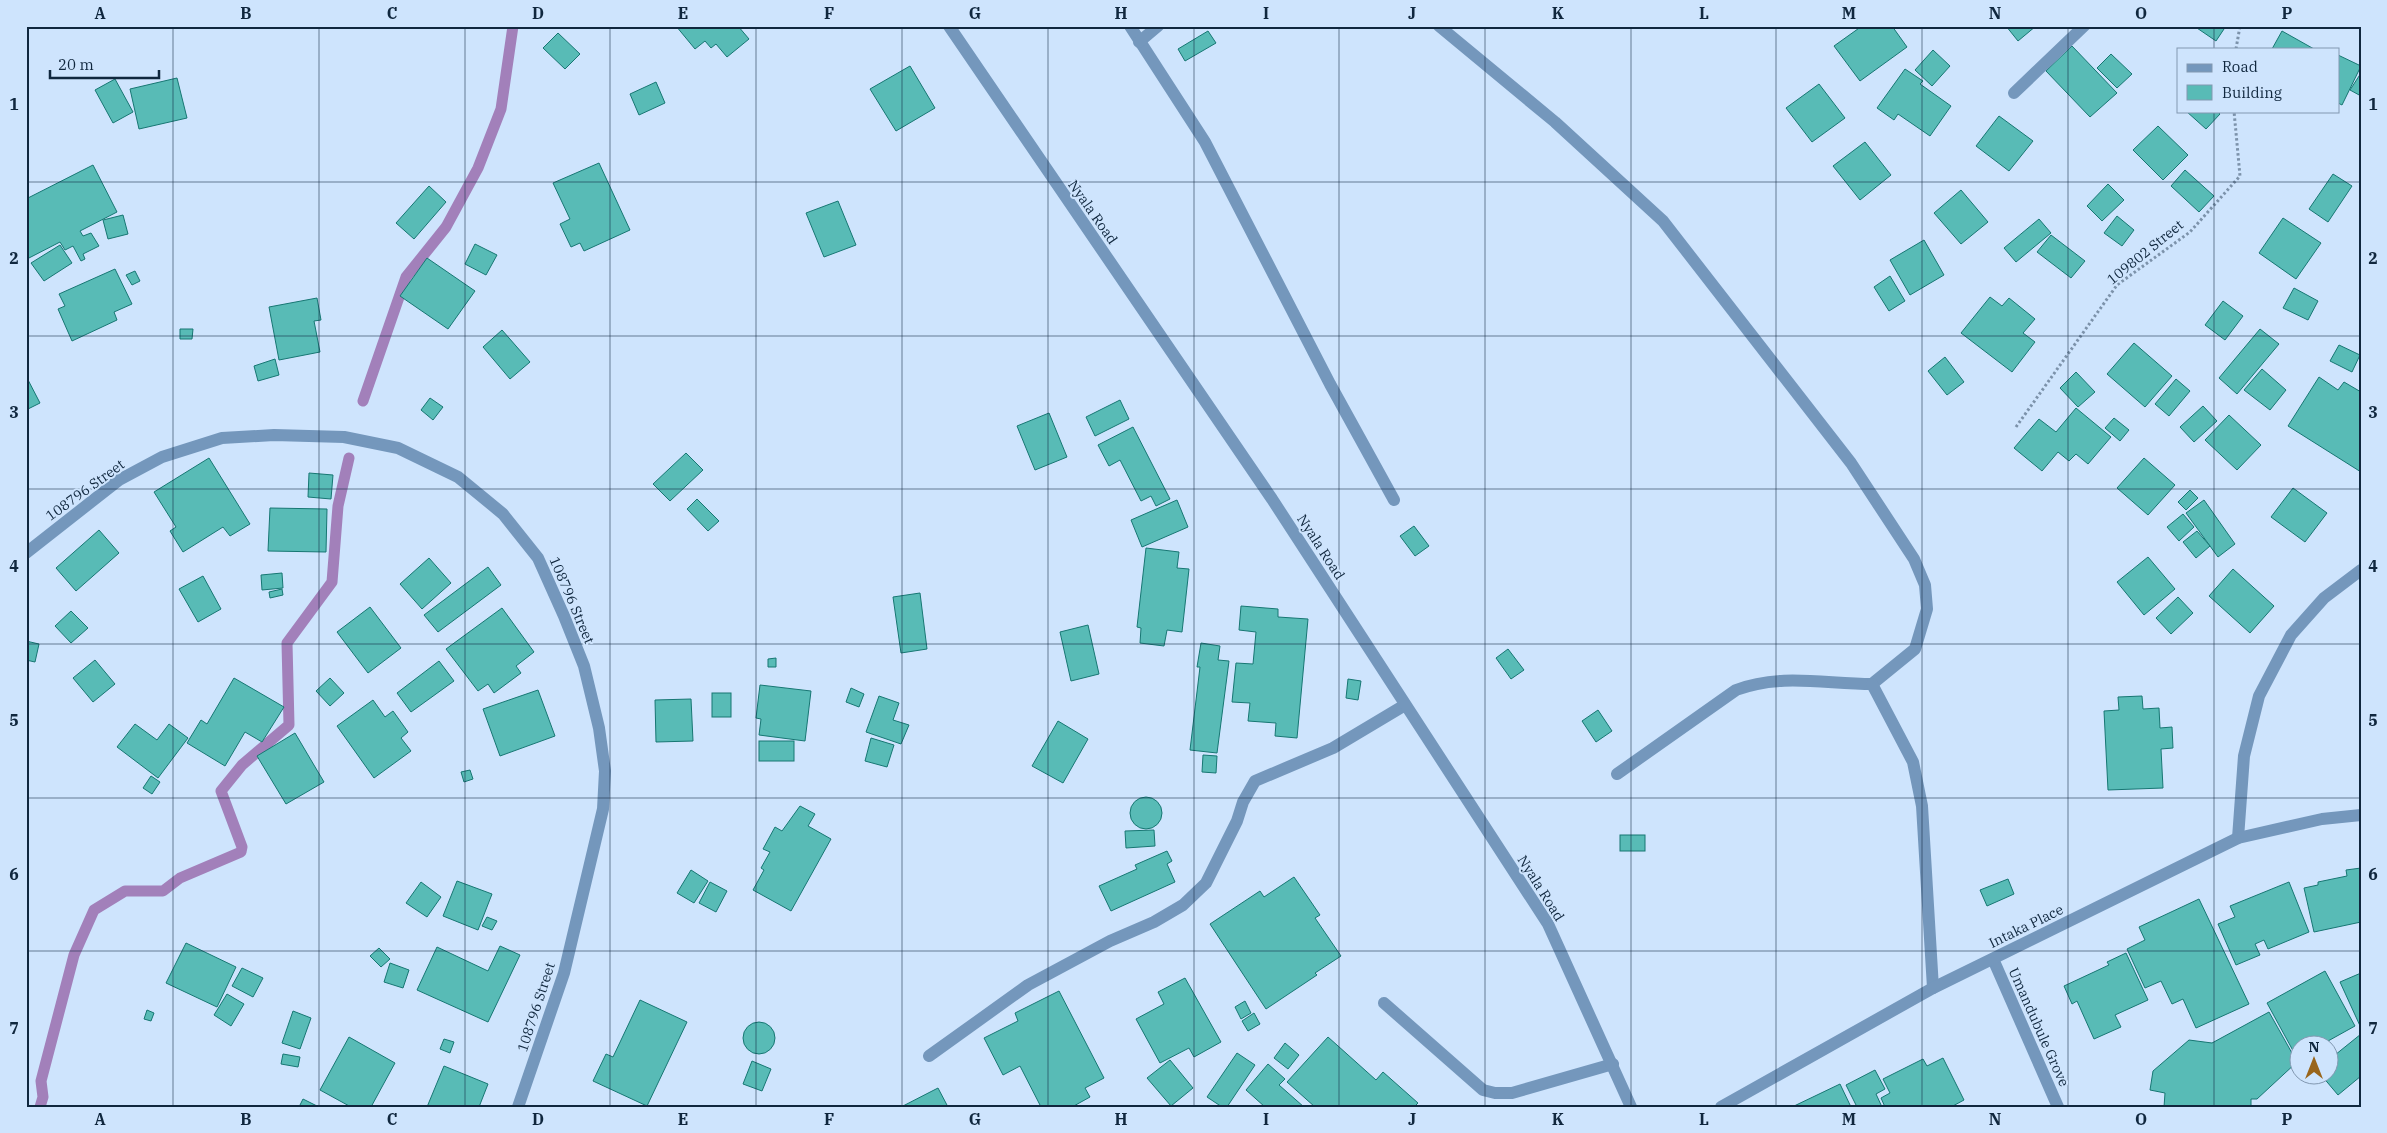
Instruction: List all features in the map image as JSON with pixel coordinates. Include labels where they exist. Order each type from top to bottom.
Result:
[{"type":"street","name":"Nyala Road","points":[[949,26],[1272,499],[1548,924],[1631,1107]]},
{"type":"street","points":[[1130,26],[1205,142],[1330,384],[1394,500]]},
{"type":"street","points":[[1139,42],[1158,26]]},
{"type":"street","points":[[1439,26],[1554,122],[1662,220],[1851,463],[1914,559],[1925,585],[1927,608],[1915,649],[1872,684],[1801,680],[1756,682],[1736,690],[1617,774]]},
{"type":"street","points":[[2014,93],[2084,26]]},
{"type":"street","name":"108796 Street","points":[[26,553],[118,480],[162,457],[222,438],[274,435],[344,437],[398,448],[458,477],[503,514],[538,558],[584,666],[599,728],[605,771],[603,809],[564,972],[518,1107]]},
{"type":"street","points":[[2238,838],[2244,756],[2259,696],[2291,635],[2324,598],[2361,570]]},
{"type":"street","points":[[1872,684],[1913,762],[1922,806],[1933,988]]},
{"type":"street","points":[[929,1056],[1028,985],[1110,941],[1154,922],[1183,905],[1206,883],[1255,781],[1333,748],[1405,705]]},
{"type":"street","name":"Intaka Place","points":[[1721,1107],[1933,988],[2238,838],[2322,819],[2361,815]]},
{"type":"street","name":"Umandubule Grove","points":[[1993,959],[2058,1107]]},
{"type":"street","points":[[1384,1003],[1483,1090],[1495,1093],[1512,1093],[1613,1064]]},
{"type":"path","points":[[2236,48],[2240,26]]},
{"type":"path","name":"109802 Street","points":[[2016,427],[2117,285],[2190,232],[2240,176],[2234,112]]},
{"type":"building","points":[[676,26],[738,26],[749,39],[727,57],[716,44],[711,48],[705,41],[695,49]]},
{"type":"building","points":[[1862,26],[1892,26],[1907,47],[1860,81],[1834,46]]},
{"type":"building","points":[[2006,26],[2036,26],[2018,41]]},
{"type":"building","points":[[2194,26],[2226,26],[2216,41]]},
{"type":"building","points":[[1208,31],[1216,43],[1185,61],[1178,49]]},
{"type":"building","points":[[2282,31],[2312,48],[2273,48]]},
{"type":"building","points":[[558,33],[580,54],[565,69],[543,48]]},
{"type":"building","points":[[2072,46],[2117,93],[2090,117],[2046,71]]},
{"type":"building","points":[[1933,50],[1950,66],[1932,86],[1915,70]]},
{"type":"building","points":[[2111,54],[2132,74],[2117,88],[2097,68]]},
{"type":"building","points":[[2340,56],[2361,66],[2342,105],[2340,104]]},
{"type":"building","points":[[910,66],[935,108],[896,131],[870,89]]},
{"type":"building","points":[[1905,69],[1923,81],[1920,84],[1951,106],[1930,136],[1898,114],[1894,120],[1877,108]]},
{"type":"building","points":[[2361,73],[2361,96],[2350,90]]},
{"type":"building","points":[[177,78],[187,118],[139,129],[130,89]]},
{"type":"building","points":[[115,79],[133,112],[113,123],[95,90]]},
{"type":"building","points":[[656,82],[665,103],[639,115],[630,94]]},
{"type":"building","points":[[1819,84],[1845,118],[1812,142],[1786,108]]},
{"type":"building","points":[[2187,112],[2218,112],[2220,114],[2206,129]]},
{"type":"building","points":[[1999,116],[2033,141],[2009,171],[1976,146]]},
{"type":"building","points":[[2158,126],[2188,155],[2163,180],[2133,150]]},
{"type":"building","points":[[1865,142],[1891,175],[1860,200],[1833,166]]},
{"type":"building","points":[[599,163],[630,230],[584,251],[580,243],[571,247],[560,224],[570,219],[553,183]]},
{"type":"building","points":[[93,165],[117,212],[80,231],[83,236],[91,233],[99,246],[83,254],[85,259],[81,261],[73,246],[65,250],[60,242],[27,259],[26,199]]},
{"type":"building","points":[[2185,170],[2214,196],[2199,212],[2171,186]]},
{"type":"building","points":[[2333,174],[2352,186],[2328,222],[2309,209]]},
{"type":"building","points":[[2108,184],[2124,200],[2102,221],[2087,206]]},
{"type":"building","points":[[429,186],[446,202],[414,239],[396,223]]},
{"type":"building","points":[[1961,190],[1988,222],[1961,244],[1934,213]]},
{"type":"building","points":[[838,201],[856,245],[824,257],[806,213]]},
{"type":"building","points":[[123,215],[128,234],[108,239],[103,220]]},
{"type":"building","points":[[2117,216],[2134,230],[2122,246],[2104,233]]},
{"type":"building","points":[[2283,218],[2321,243],[2296,279],[2259,253]]},
{"type":"building","points":[[2039,219],[2051,233],[2016,262],[2004,248]]},
{"type":"building","points":[[2051,235],[2085,261],[2071,278],[2037,252]]},
{"type":"building","points":[[1924,240],[1944,275],[1910,295],[1890,260]]},
{"type":"building","points":[[475,244],[497,255],[486,275],[465,264]]},
{"type":"building","points":[[60,245],[72,263],[44,281],[31,263]]},
{"type":"building","points":[[427,258],[475,291],[448,329],[400,296]]},
{"type":"building","points":[[115,269],[132,304],[114,312],[117,320],[72,341],[58,309],[65,306],[59,294]]},
{"type":"building","points":[[135,271],[140,281],[132,285],[126,275]]},
{"type":"building","points":[[1890,276],[1905,301],[1889,311],[1874,287]]},
{"type":"building","points":[[2294,288],[2318,301],[2308,320],[2283,308]]},
{"type":"building","points":[[1990,297],[2002,306],[2009,298],[2035,319],[2023,333],[2035,342],[2012,372],[1961,333]]},
{"type":"building","points":[[317,298],[321,320],[314,321],[320,352],[279,360],[269,307]]},
{"type":"building","points":[[2223,301],[2243,316],[2225,340],[2205,325]]},
{"type":"building","points":[[180,329],[193,329],[192,339],[180,339]]},
{"type":"building","points":[[2260,329],[2279,344],[2237,394],[2219,378]]},
{"type":"building","points":[[502,330],[530,362],[510,379],[483,347]]},
{"type":"building","points":[[2134,343],[2172,376],[2145,407],[2107,374]]},
{"type":"building","points":[[2339,345],[2360,355],[2352,372],[2330,361]]},
{"type":"building","points":[[1945,357],[1964,382],[1947,395],[1928,371]]},
{"type":"building","points":[[275,359],[279,375],[258,381],[254,366]]},
{"type":"building","points":[[2262,369],[2286,390],[2270,410],[2244,390]]},
{"type":"building","points":[[2076,372],[2095,392],[2078,407],[2060,388]]},
{"type":"building","points":[[26,376],[40,403],[26,410]]},
{"type":"building","points":[[2319,377],[2338,390],[2344,382],[2361,392],[2361,472],[2288,426]]},
{"type":"building","points":[[2176,379],[2190,391],[2169,416],[2155,404]]},
{"type":"building","points":[[430,398],[443,407],[433,420],[421,410]]},
{"type":"building","points":[[1120,400],[1129,419],[1095,436],[1086,417]]},
{"type":"building","points":[[2203,406],[2217,421],[2194,442],[2180,427]]},
{"type":"building","points":[[2076,408],[2111,437],[2088,464],[2076,454],[2069,461],[2058,452],[2042,471],[2014,448],[2039,419],[2056,432]]},
{"type":"building","points":[[1049,413],[1067,457],[1035,470],[1017,426]]},
{"type":"building","points":[[2229,415],[2261,445],[2237,470],[2205,440]]},
{"type":"building","points":[[2114,418],[2129,430],[2120,441],[2105,428]]},
{"type":"building","points":[[1133,427],[1170,499],[1156,506],[1151,496],[1141,501],[1120,460],[1109,466],[1098,445]]},
{"type":"building","points":[[686,453],[703,470],[670,501],[653,484]]},
{"type":"building","points":[[209,458],[250,524],[230,536],[223,527],[183,552],[170,531],[176,527],[154,492]]},
{"type":"building","points":[[2144,458],[2175,485],[2148,515],[2117,488]]},
{"type":"building","points":[[309,473],[333,475],[331,499],[308,497]]},
{"type":"building","points":[[2293,488],[2327,513],[2305,542],[2271,517]]},
{"type":"building","points":[[2190,490],[2198,498],[2186,510],[2178,502]]},
{"type":"building","points":[[697,499],[719,521],[708,531],[687,509]]},
{"type":"building","points":[[1177,500],[1188,527],[1142,547],[1131,520]]},
{"type":"building","points":[[2204,500],[2235,544],[2218,557],[2186,513]]},
{"type":"building","points":[[270,508],[327,509],[326,552],[268,551]]},
{"type":"building","points":[[2183,514],[2194,527],[2179,541],[2167,527]]},
{"type":"building","points":[[1414,526],[1429,546],[1415,556],[1400,536]]},
{"type":"building","points":[[99,530],[119,553],[76,591],[56,568]]},
{"type":"building","points":[[2197,531],[2210,546],[2196,558],[2183,542]]},
{"type":"building","points":[[1146,548],[1179,552],[1177,568],[1189,569],[1182,632],[1167,630],[1164,646],[1140,643],[1141,628],[1137,627]]},
{"type":"building","points":[[2148,557],[2175,589],[2144,615],[2117,582]]},
{"type":"building","points":[[429,558],[451,583],[422,609],[400,584]]},
{"type":"building","points":[[488,567],[501,585],[438,632],[424,615]]},
{"type":"building","points":[[2233,569],[2274,606],[2250,633],[2209,596]]},
{"type":"building","points":[[282,573],[283,588],[262,590],[261,575]]},
{"type":"building","points":[[203,576],[221,609],[198,622],[179,589]]},
{"type":"building","points":[[282,589],[283,595],[270,598],[269,592]]},
{"type":"building","points":[[920,593],[927,649],[901,653],[893,597]]},
{"type":"building","points":[[2178,597],[2193,613],[2171,634],[2156,618]]},
{"type":"building","points":[[1241,606],[1278,609],[1278,617],[1308,619],[1297,738],[1275,736],[1276,723],[1248,721],[1250,703],[1232,702],[1236,663],[1253,664],[1256,632],[1239,630]]},
{"type":"building","points":[[370,607],[401,648],[368,673],[337,632]]},
{"type":"building","points":[[502,608],[534,652],[516,666],[521,673],[494,693],[488,684],[478,691],[446,649]]},
{"type":"building","points":[[71,611],[88,628],[71,643],[55,626]]},
{"type":"building","points":[[1088,625],[1099,674],[1071,681],[1060,632]]},
{"type":"building","points":[[26,641],[39,644],[35,662],[26,660]]},
{"type":"building","points":[[1201,643],[1220,646],[1218,660],[1229,661],[1217,753],[1190,750],[1200,667],[1197,667]]},
{"type":"building","points":[[1508,649],[1524,670],[1511,679],[1496,658]]},
{"type":"building","points":[[776,658],[776,667],[768,667],[768,659]]},
{"type":"building","points":[[95,660],[115,684],[93,702],[73,678]]},
{"type":"building","points":[[439,661],[454,681],[411,712],[397,693]]},
{"type":"building","points":[[234,678],[284,707],[262,742],[245,732],[225,766],[187,743],[201,720],[207,724]]},
{"type":"building","points":[[330,678],[344,693],[330,706],[316,691]]},
{"type":"building","points":[[1348,679],[1361,681],[1358,700],[1346,698]]},
{"type":"building","points":[[760,685],[811,691],[805,741],[759,735],[761,719],[756,718]]},
{"type":"building","points":[[851,688],[864,694],[859,707],[846,702]]},
{"type":"building","points":[[538,690],[555,736],[500,756],[483,709]]},
{"type":"building","points":[[712,693],[731,693],[731,717],[712,717]]},
{"type":"building","points":[[879,696],[899,703],[893,720],[909,725],[901,744],[866,732]]},
{"type":"building","points":[[2142,696],[2143,709],[2159,708],[2160,728],[2172,727],[2173,748],[2161,749],[2163,788],[2108,790],[2104,711],[2119,710],[2118,697]]},
{"type":"building","points":[[691,699],[693,741],[656,742],[655,700]]},
{"type":"building","points":[[373,700],[385,717],[393,711],[408,732],[401,738],[411,751],[374,778],[337,726]]},
{"type":"building","points":[[1598,710],[1612,731],[1596,742],[1582,721]]},
{"type":"building","points":[[1058,721],[1088,739],[1063,783],[1032,766]]},
{"type":"building","points":[[135,724],[157,740],[169,724],[188,738],[158,778],[117,747]]},
{"type":"building","points":[[295,733],[324,782],[286,804],[257,756]]},
{"type":"building","points":[[871,738],[894,745],[887,767],[865,761]]},
{"type":"building","points":[[759,741],[794,741],[794,761],[759,761]]},
{"type":"building","points":[[1203,755],[1217,756],[1216,773],[1202,772]]},
{"type":"building","points":[[470,770],[473,779],[464,782],[461,772]]},
{"type":"building","points":[[151,776],[160,782],[152,794],[143,788]]},
{"type":"building","points":[[1146,797],[1152,798],[1157,802],[1161,807],[1161,819],[1157,824],[1152,828],[1146,829],[1140,828],[1135,824],[1131,819],[1130,813],[1131,807],[1135,802],[1140,798]]},
{"type":"building","points":[[800,806],[815,814],[808,826],[831,839],[791,911],[753,890],[764,870],[761,868],[770,852],[763,849],[775,827],[782,831]]},
{"type":"building","points":[[1154,830],[1155,846],[1126,848],[1125,831]]},
{"type":"building","points":[[1620,835],[1645,835],[1645,851],[1620,851]]},
{"type":"building","points":[[1167,851],[1172,861],[1167,864],[1175,882],[1111,911],[1099,886],[1137,869],[1135,865]]},
{"type":"building","points":[[2361,868],[2361,922],[2314,932],[2304,888],[2318,885],[2318,882],[2347,876],[2346,870]]},
{"type":"building","points":[[691,870],[708,881],[694,903],[677,893]]},
{"type":"building","points":[[1294,877],[1320,915],[1315,918],[1341,956],[1315,973],[1317,975],[1266,1009],[1210,924],[1260,891],[1264,897]]},
{"type":"building","points":[[2008,879],[2014,894],[1987,906],[1980,890]]},
{"type":"building","points":[[457,881],[492,894],[478,930],[443,916]]},
{"type":"building","points":[[421,882],[441,897],[427,917],[406,903]]},
{"type":"building","points":[[710,882],[727,891],[716,912],[699,903]]},
{"type":"building","points":[[2289,882],[2309,932],[2268,949],[2264,940],[2255,944],[2260,955],[2236,965],[2218,924],[2235,917],[2230,906]]},
{"type":"building","points":[[2199,899],[2249,1004],[2196,1028],[2183,999],[2172,1004],[2161,981],[2145,988],[2127,949],[2145,940],[2139,927]]},
{"type":"building","points":[[487,917],[497,921],[492,930],[482,926]]},
{"type":"building","points":[[186,943],[236,967],[217,1007],[166,983]]},
{"type":"building","points":[[500,946],[520,955],[488,1022],[417,990],[437,947],[488,971]]},
{"type":"building","points":[[379,948],[390,959],[381,967],[370,956]]},
{"type":"building","points":[[2126,953],[2148,1000],[2115,1015],[2121,1027],[2094,1039],[2077,1001],[2072,1004],[2064,986],[2109,965],[2107,962]]},
{"type":"building","points":[[390,963],[409,970],[403,988],[384,982]]},
{"type":"building","points":[[242,968],[263,978],[253,997],[232,986]]},
{"type":"building","points":[[2325,971],[2355,1026],[2337,1036],[2290,1036],[2290,1045],[2267,1003]]},
{"type":"building","points":[[2361,973],[2361,1028],[2340,982]]},
{"type":"building","points":[[1185,978],[1221,1042],[1194,1057],[1189,1048],[1160,1063],[1136,1019],[1164,1004],[1158,992]]},
{"type":"building","points":[[1059,991],[1104,1078],[1085,1088],[1090,1097],[1072,1107],[1041,1107],[1020,1066],[1003,1075],[984,1038],[1018,1021],[1015,1013]]},
{"type":"building","points":[[227,994],[244,1004],[231,1026],[214,1015]]},
{"type":"building","points":[[640,1000],[687,1022],[647,1106],[593,1081],[606,1054],[613,1057]]},
{"type":"building","points":[[1245,1001],[1251,1013],[1241,1019],[1235,1007]]},
{"type":"building","points":[[147,1010],[154,1013],[151,1021],[144,1019]]},
{"type":"building","points":[[293,1011],[311,1018],[300,1049],[282,1043]]},
{"type":"building","points":[[2269,1012],[2290,1050],[2290,1068],[2257,1099],[2251,1099],[2251,1107],[2164,1107],[2165,1093],[2150,1090],[2153,1071],[2189,1040],[2212,1043]]},
{"type":"building","points":[[1254,1013],[1260,1024],[1248,1031],[1242,1021]]},
{"type":"building","points":[[759,1022],[765,1023],[770,1027],[774,1032],[774,1044],[770,1049],[765,1053],[759,1054],[753,1053],[748,1049],[744,1044],[743,1038],[744,1032],[748,1027],[753,1023]]},
{"type":"building","points":[[2361,1034],[2361,1076],[2338,1095],[2330,1086],[2340,1086],[2340,1051]]},
{"type":"building","points":[[349,1037],[395,1063],[371,1107],[351,1107],[320,1090]]},
{"type":"building","points":[[1328,1037],[1376,1080],[1383,1072],[1418,1103],[1414,1107],[1315,1107],[1287,1082]]},
{"type":"building","points":[[444,1039],[454,1042],[450,1053],[440,1049]]},
{"type":"building","points":[[1285,1043],[1299,1055],[1288,1069],[1274,1058]]},
{"type":"building","points":[[1237,1053],[1255,1065],[1227,1107],[1222,1107],[1207,1097]]},
{"type":"building","points":[[283,1054],[300,1057],[298,1067],[281,1064]]},
{"type":"building","points":[[1943,1058],[1964,1100],[1951,1107],[1885,1107],[1881,1098],[1890,1093],[1883,1079],[1923,1059],[1927,1066]]},
{"type":"building","points":[[1170,1060],[1193,1088],[1171,1106],[1147,1078]]},
{"type":"building","points":[[752,1061],[771,1069],[762,1091],[743,1084]]},
{"type":"building","points":[[1268,1064],[1285,1079],[1279,1085],[1304,1107],[1265,1107],[1246,1090]]},
{"type":"building","points":[[444,1066],[488,1084],[479,1107],[427,1107]]},
{"type":"building","points":[[1875,1070],[1885,1089],[1876,1094],[1882,1107],[1857,1107],[1846,1085]]},
{"type":"building","points":[[1840,1084],[1851,1107],[1792,1107]]},
{"type":"building","points":[[938,1088],[948,1107],[901,1107]]},
{"type":"building","points":[[303,1099],[319,1107],[299,1107]]},
{"type":"waterway","points":[[363,401],[406,277],[446,227],[478,168],[501,109],[513,26]]},
{"type":"waterway","points":[[40,1107],[43,1097],[41,1081],[74,955],[94,910],[125,891],[163,891],[180,878],[241,852],[242,847],[221,791],[242,765],[289,725],[287,643],[332,582],[338,506],[349,458]]}]
